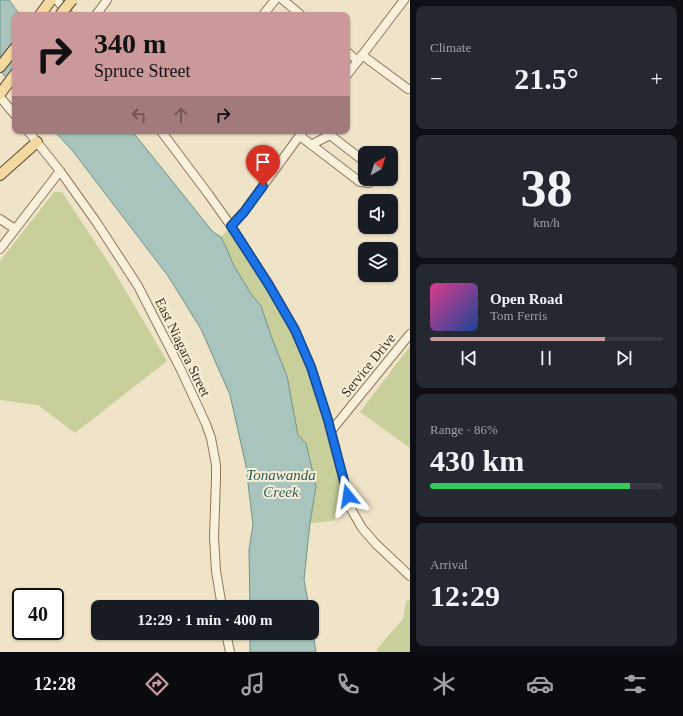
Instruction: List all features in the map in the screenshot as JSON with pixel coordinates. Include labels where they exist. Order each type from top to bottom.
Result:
[{"type":"main road","points":[[42,12],[51,0]]},
{"type":"main road","points":[[62,12],[72,0]]},
{"type":"main road","points":[[0,67],[12,52]]},
{"type":"main road","points":[[0,94],[12,78]]},
{"type":"main road","points":[[0,175],[38,142]]},
{"type":"street","points":[[57,0],[67,12]]},
{"type":"street","points":[[98,12],[106,0]]},
{"type":"street","points":[[265,12],[275,0]]},
{"type":"street","points":[[283,0],[297,12]]},
{"type":"street","points":[[350,71],[404,0]]},
{"type":"street","points":[[350,53],[360,58],[408,89]]},
{"type":"street","points":[[0,97],[12,111]]},
{"type":"street","name":"East Niagara Street","points":[[31,134],[97,222],[138,286],[200,411],[211,438],[216,465],[214,552],[221,600]]},
{"type":"street","points":[[163,134],[231,226],[269,285],[295,330],[311,367],[352,509],[362,528],[376,544],[410,576]]},
{"type":"street","points":[[231,226],[244,212],[300,134]]},
{"type":"street","points":[[302,134],[311,145],[358,180]]},
{"type":"street","points":[[311,145],[330,136],[358,157]]},
{"type":"street","points":[[0,249],[60,171]]},
{"type":"street","points":[[0,219],[15,229]]},
{"type":"street","name":"Service Drive","points":[[331,432],[410,334]]},
{"type":"street","points":[[227,640],[230,652]]},
{"type":"green space","points":[[54,192],[62,192],[114,271],[167,361],[75,433],[38,405],[0,400],[0,261]]},
{"type":"green space","points":[[231,226],[295,330],[328,420],[351,509],[332,521],[310,523],[316,486],[306,443],[298,435],[287,376],[261,306],[251,294],[233,264],[221,237]]},
{"type":"green space","points":[[410,346],[410,448],[360,412]]},
{"type":"green space","points":[[410,600],[410,652],[377,652],[377,649],[403,619],[406,601]]},
{"type":"water","points":[[0,0],[9,0],[18,12],[12,12],[12,84],[0,71]]},
{"type":"water","name":"Tonawanda Creek","points":[[57,134],[134,134],[213,232],[221,237],[233,264],[251,294],[261,306],[287,376],[298,435],[306,443],[316,486],[310,523],[304,580],[308,600],[250,600],[249,550],[253,525],[246,466],[230,395],[201,329],[168,276],[72,150]]},
{"type":"water","points":[[250,640],[314,640],[316,652],[250,652]]},
{"type":"route","points":[[263,186],[244,212],[231,226],[269,285],[295,330],[311,367],[328,420],[348,496]]}]
